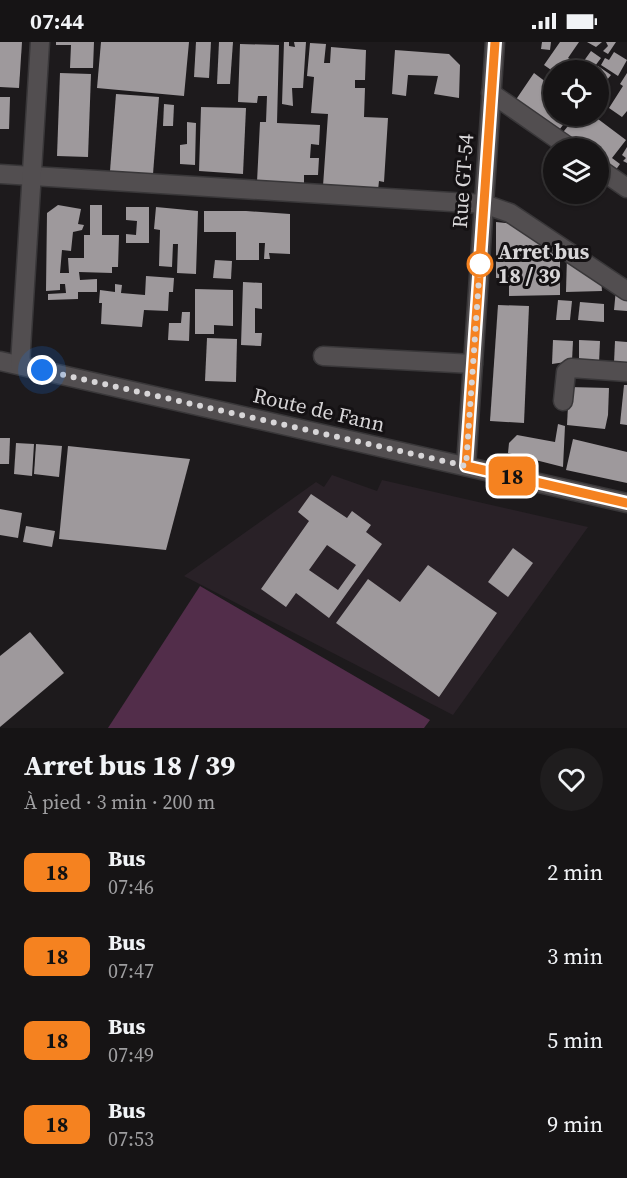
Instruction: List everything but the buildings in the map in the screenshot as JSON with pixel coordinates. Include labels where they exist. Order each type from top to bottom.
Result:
[{"type":"street","points":[[20,365],[40,42]]},
{"type":"street","name":"Rue GT-54","points":[[466,466],[495,42]]},
{"type":"street","points":[[491,93],[556,138]]},
{"type":"street","points":[[0,174],[484,204],[510,213],[627,291]]},
{"type":"street","points":[[609,176],[627,188]]},
{"type":"street","points":[[323,356],[473,364]]},
{"type":"street","name":"Route de Fann","points":[[0,361],[627,502]]},
{"type":"street","points":[[563,401],[568,369],[627,372]]},
{"type":"shaded area","points":[[332,475],[377,491],[382,480],[588,527],[453,715],[184,576],[316,482],[324,487]]},
{"type":"shaded area","points":[[200,586],[430,720],[424,728],[108,728]]},
{"type":"bus line","name":"18","points":[[495,42],[466,466],[627,503]]},
{"type":"place","name":"Arret bus 18 / 39","points":[[480,264]]},
{"type":"route","points":[[42,370],[466,466],[480,264]]}]
